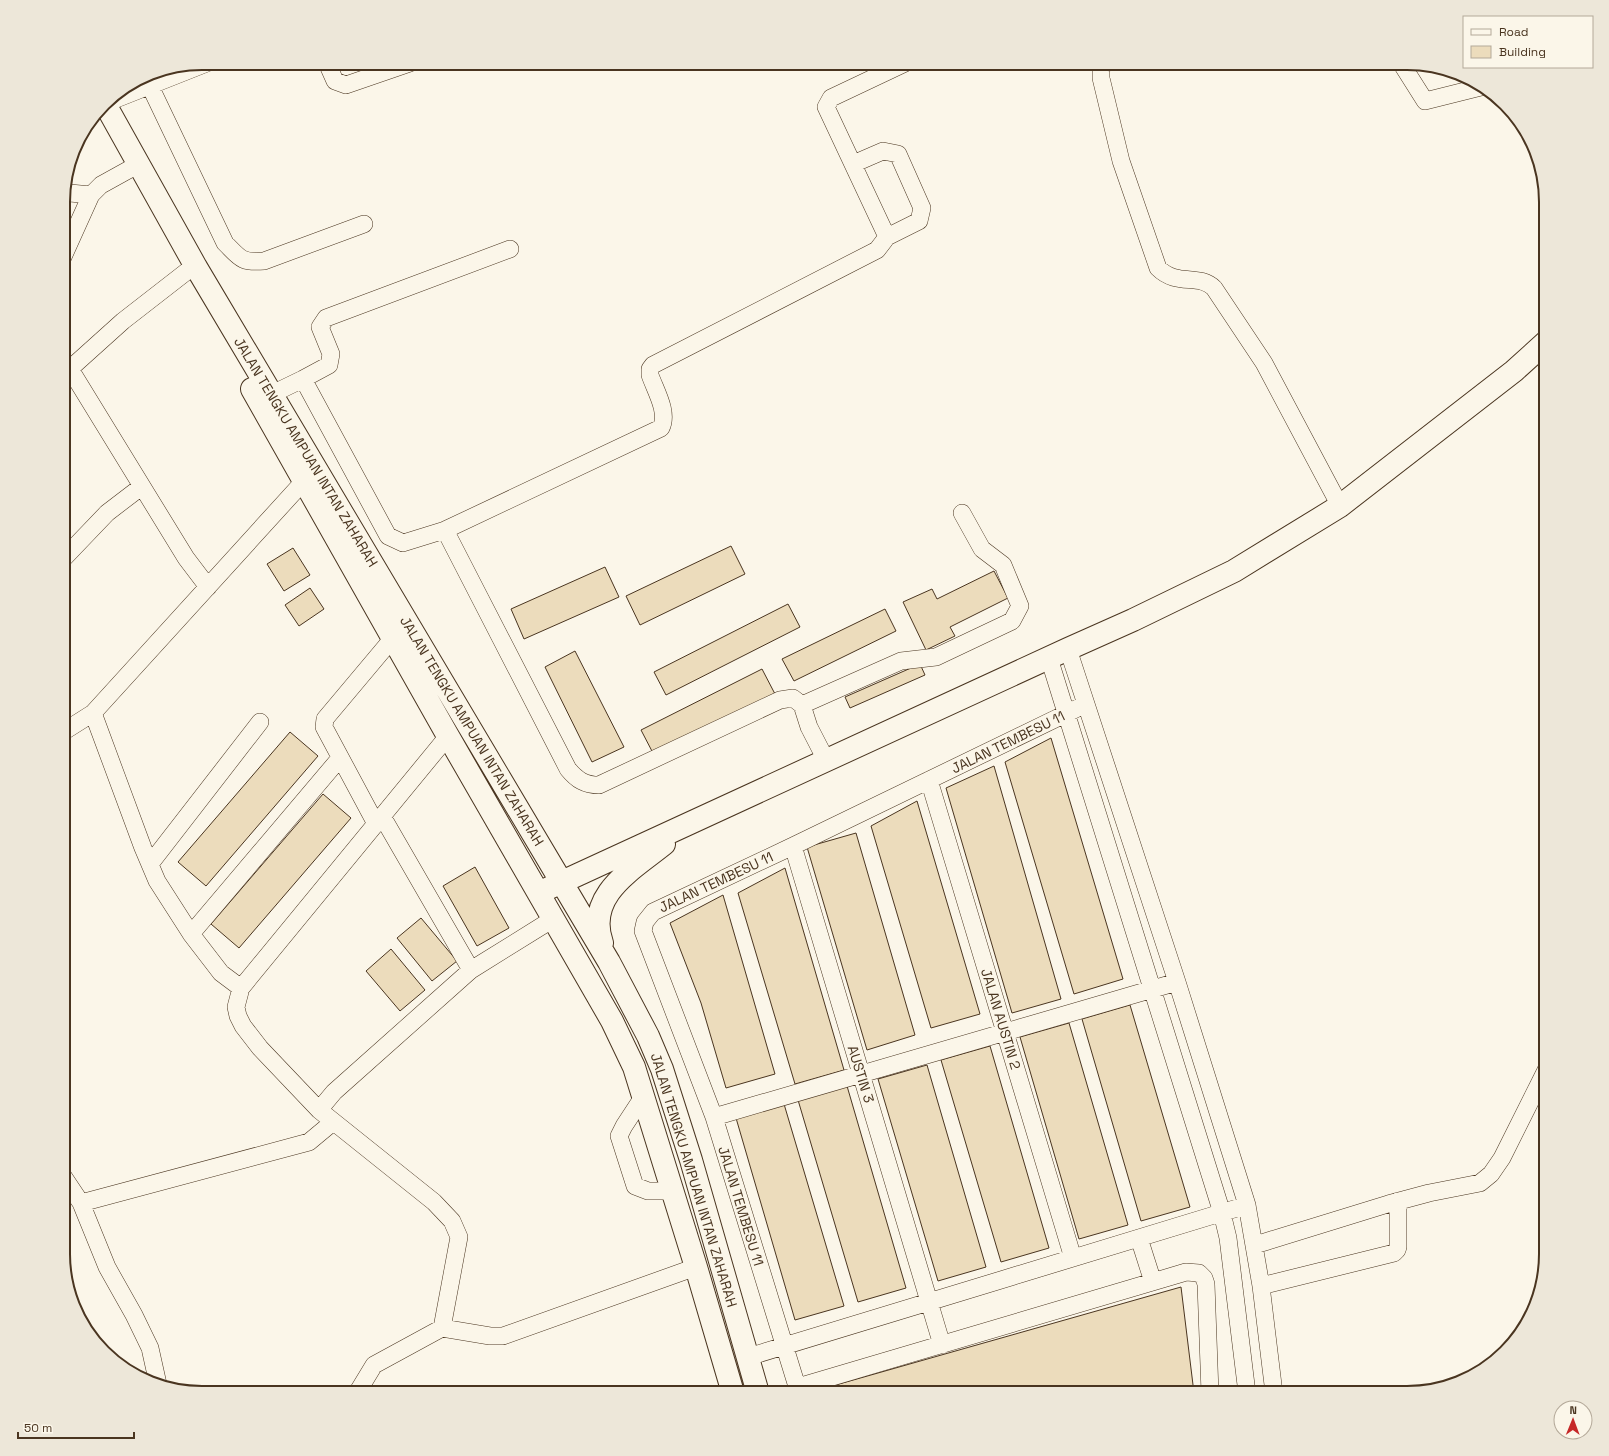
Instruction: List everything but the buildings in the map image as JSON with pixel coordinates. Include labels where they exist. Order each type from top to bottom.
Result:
[{"type":"main road","name":"JALAN TENGKU AMPUAN INTAN ZAHARAH","points":[[108,110],[133,167]]},
{"type":"main road","name":"JALAN TENGKU AMPUAN INTAN ZAHARAH","points":[[100,118],[133,167],[311,477],[535,837],[609,962],[648,1036],[662,1069],[756,1386]]},
{"type":"main road","name":"JALAN TENGKU AMPUAN INTAN ZAHARAH","points":[[191,269],[272,394],[311,477],[393,638],[612,1020],[634,1067],[731,1386]]},
{"type":"main road","points":[[538,893],[1058,653],[1133,620],[1234,571],[1340,506],[1514,371],[1539,348]]},
{"type":"main road","points":[[609,962],[599,934],[598,916],[607,894],[615,884],[688,824]]},
{"type":"main road","points":[[535,837],[550,854],[565,860],[605,862]]},
{"type":"street","points":[[330,70],[335,81],[346,86],[391,70]]},
{"type":"street","points":[[887,237],[826,107],[830,98],[890,70]]},
{"type":"street","points":[[1101,70],[1101,78],[1121,161],[1158,268],[1174,278],[1206,282],[1214,288],[1264,363],[1340,506]]},
{"type":"street","points":[[1405,70],[1425,101],[1475,89]]},
{"type":"street","points":[[120,98],[188,71]]},
{"type":"street","points":[[150,86],[225,243],[241,259],[250,262],[264,261],[364,224]]},
{"type":"street","points":[[303,379],[388,536],[403,543],[445,530],[661,428],[664,421],[664,413],[650,375],[650,369],[653,365],[877,250],[887,237],[918,221],[922,208],[898,154],[883,151],[853,164]]},
{"type":"street","points":[[70,242],[91,195],[101,185],[133,167]]},
{"type":"street","points":[[70,193],[91,195]]},
{"type":"street","points":[[272,394],[329,365],[331,354],[320,328],[326,318],[510,248]]},
{"type":"street","points":[[70,369],[123,321],[191,269]]},
{"type":"street","points":[[70,377],[186,558],[208,587]]},
{"type":"street","points":[[70,728],[93,714],[208,587],[311,477]]},
{"type":"street","points":[[70,552],[107,513],[141,486]]},
{"type":"street","points":[[802,705],[901,662],[936,657],[1012,621],[1020,606],[1003,565],[982,549],[962,513]]},
{"type":"street","points":[[445,530],[568,769],[578,780],[590,785],[599,785],[780,700],[793,698],[802,705],[809,727],[826,760]]},
{"type":"street","points":[[393,638],[325,719],[324,727],[340,758],[471,970]]},
{"type":"street","points":[[1058,653],[1086,704],[1177,982],[1247,1205],[1261,1286],[1273,1386]]},
{"type":"street","points":[[1058,653],[1066,713],[1222,1213],[1228,1238],[1246,1386]]},
{"type":"street","name":"JALAN TEMBESU 11","points":[[798,1386],[714,1117],[643,931],[645,922],[653,912],[1086,704]]},
{"type":"street","points":[[93,714],[157,881],[191,934],[221,974],[241,988]]},
{"type":"street","points":[[150,864],[260,722]]},
{"type":"street","points":[[442,1328],[458,1238],[452,1221],[434,1202],[319,1110],[260,1048],[243,1026],[238,1016],[236,1006],[241,988],[448,736]]},
{"type":"street","points":[[191,934],[340,758]]},
{"type":"street","name":"JALAN AUSTIN 2","points":[[929,780],[1073,1258]]},
{"type":"street","name":"AUSTIN 3","points":[[793,846],[942,1345]]},
{"type":"street","points":[[319,1110],[334,1092],[471,970],[553,919]]},
{"type":"street","points":[[714,1117],[1177,982]]},
{"type":"street","points":[[1255,1246],[1398,1201],[1480,1183],[1491,1174],[1502,1158],[1539,1084]]},
{"type":"street","points":[[643,1097],[619,1136],[635,1186],[648,1190],[672,1191]]},
{"type":"street","points":[[81,1203],[309,1142],[333,1122]]},
{"type":"street","points":[[70,1186],[81,1203],[107,1267],[134,1315],[150,1348],[157,1378]]},
{"type":"street","points":[[1261,1286],[1394,1253],[1398,1247],[1398,1201]]},
{"type":"street","points":[[748,1357],[1247,1205]]},
{"type":"street","points":[[1139,1238],[1153,1282]]},
{"type":"street","points":[[361,1386],[374,1365],[442,1328],[490,1336],[503,1336],[696,1267]]},
{"type":"street","points":[[812,1386],[942,1345],[1186,1272],[1199,1273],[1204,1278],[1206,1284],[1210,1386]]}]
